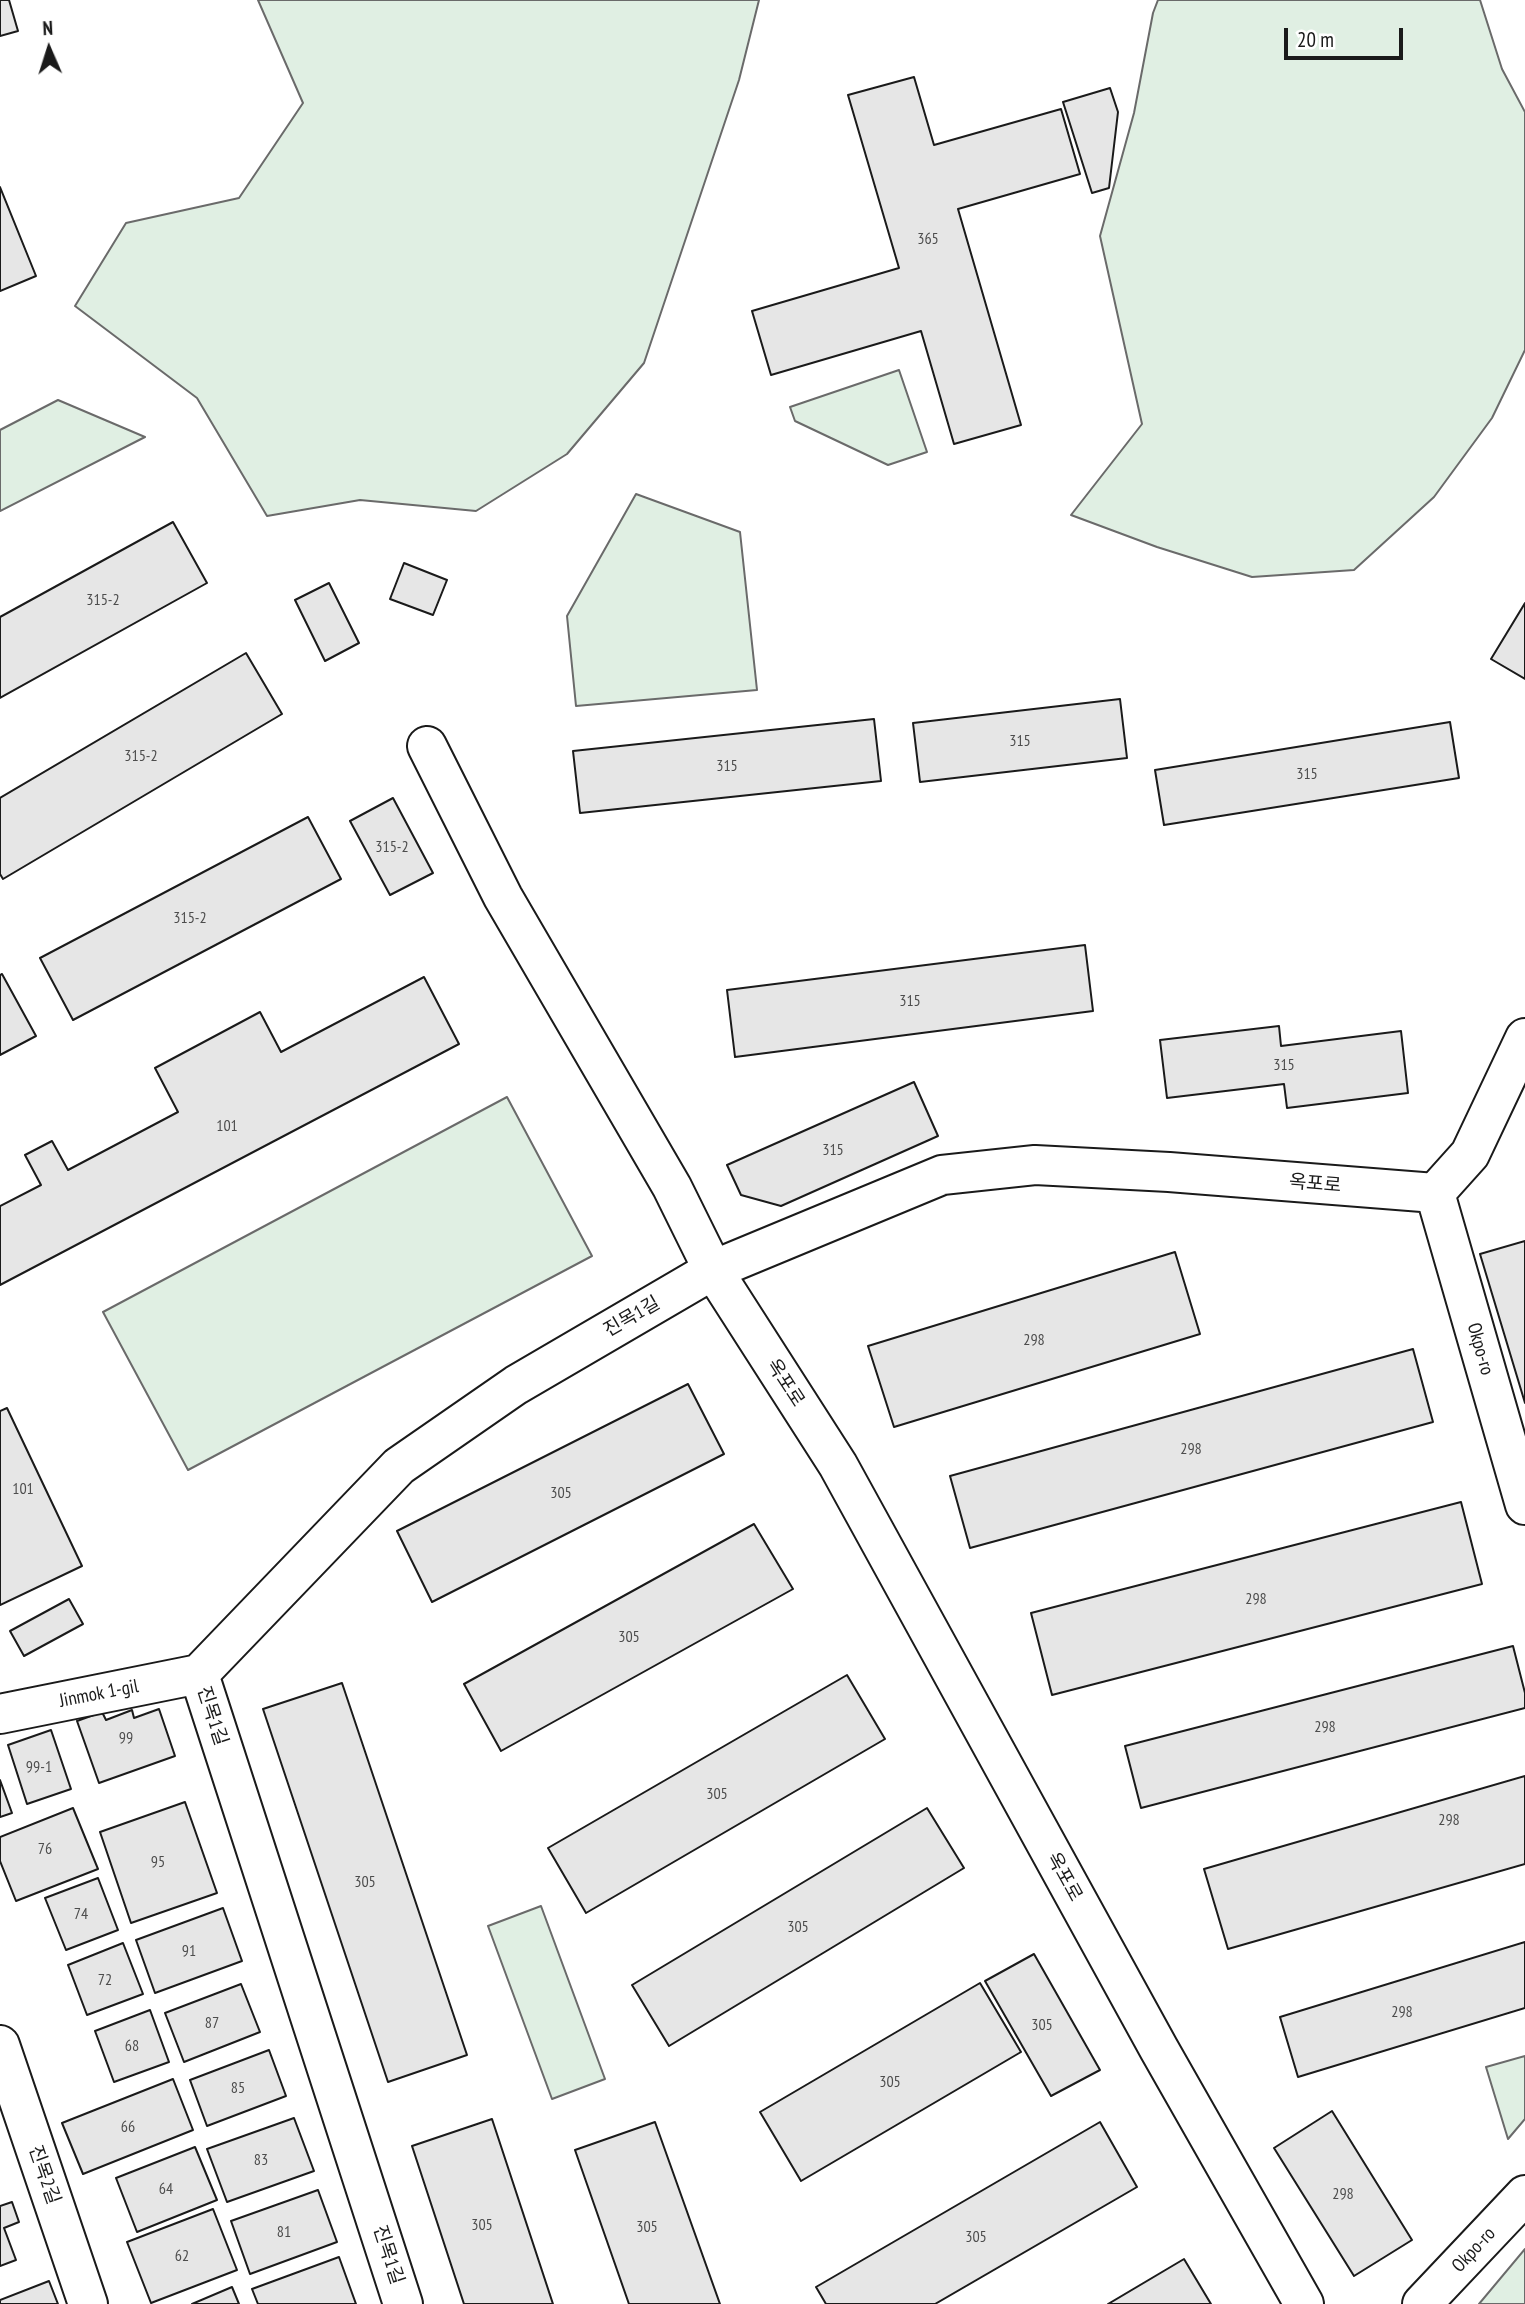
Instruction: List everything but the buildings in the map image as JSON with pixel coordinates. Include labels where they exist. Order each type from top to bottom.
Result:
[{"type":"street","points":[[427,746],[503,897],[672,1187],[713,1270]]},
{"type":"street","points":[[1435,1193],[1470,1154],[1525,1038]]},
{"type":"street","name":"옥포로","points":[[1304,2304],[1140,2015],[838,1465],[713,1270],[943,1175],[1035,1165],[1169,1172],[1435,1193]]},
{"type":"street","name":"Okpo-ro","points":[[1435,1193],[1525,1505]]},
{"type":"street","name":"진목1길","points":[[403,2304],[199,1674],[399,1466],[516,1385],[713,1270]]},
{"type":"street","name":"Jinmok 1-gil","points":[[0,1714],[199,1674]]},
{"type":"street","name":"진목2길","points":[[0,2045],[88,2304]]},
{"type":"street","name":"Okpo-ro","points":[[1422,2304],[1525,2195]]},
{"type":"green space","points":[[258,0],[759,0],[739,80],[644,363],[567,454],[476,511],[360,500],[267,516],[197,398],[75,306],[126,223],[239,198],[303,103]]},
{"type":"green space","points":[[1158,0],[1480,0],[1502,69],[1525,112],[1525,350],[1492,418],[1434,497],[1354,570],[1252,577],[1157,547],[1071,515],[1142,424],[1100,236],[1134,113],[1153,13]]},
{"type":"green space","points":[[899,370],[927,452],[888,465],[795,421],[790,407]]},
{"type":"green space","points":[[58,400],[145,437],[0,511],[0,430]]},
{"type":"green space","points":[[636,494],[740,532],[757,690],[576,706],[567,616]]},
{"type":"green space","points":[[507,1097],[592,1256],[188,1470],[103,1312]]},
{"type":"green space","points":[[541,1906],[605,2079],[552,2099],[488,1926]]},
{"type":"green space","points":[[1525,2056],[1525,2119],[1508,2139],[1486,2067]]},
{"type":"green space","points":[[1525,2249],[1525,2304],[1479,2304]]}]
